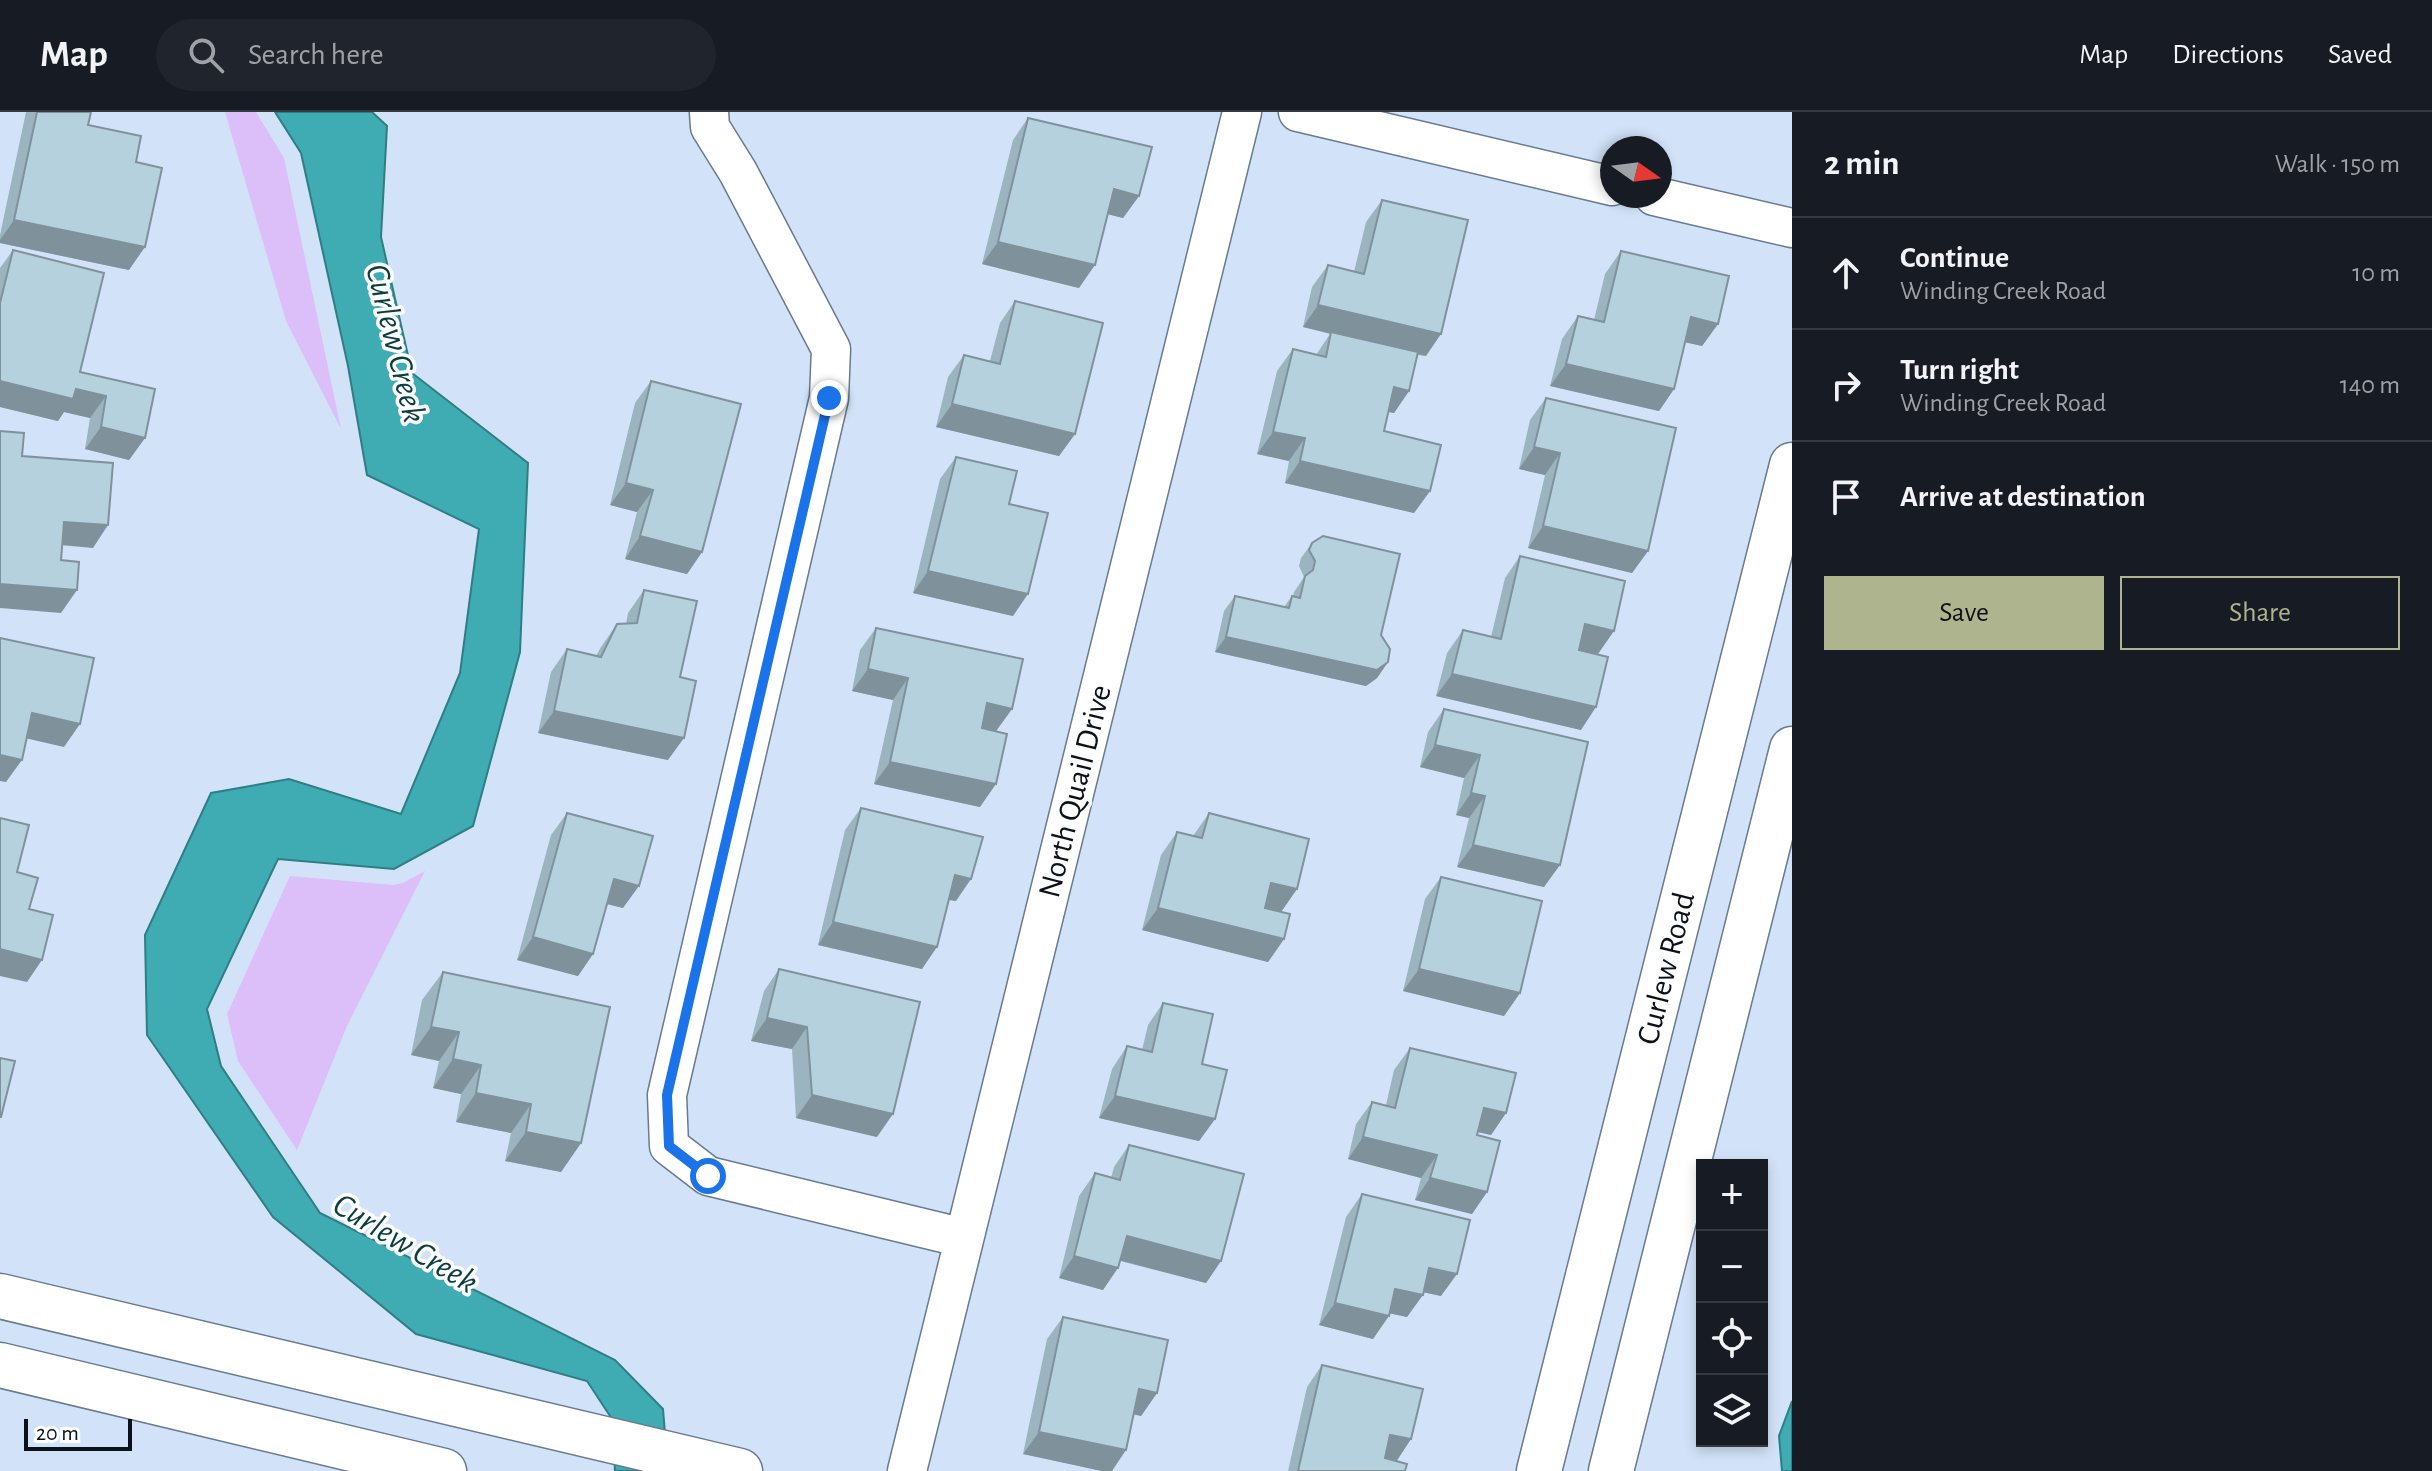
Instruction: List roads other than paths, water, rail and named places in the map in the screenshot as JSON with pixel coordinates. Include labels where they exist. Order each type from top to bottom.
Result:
[{"type":"main road","name":"Curlew Road","points":[[1539,1471],[1792,465]]},
{"type":"main road","points":[[1611,1471],[1792,749]]},
{"type":"main road","points":[[1567,1471],[1700,942],[1701,827]]},
{"type":"main road","points":[[0,1296],[731,1469]]},
{"type":"main road","points":[[0,1365],[444,1471]]},
{"type":"street","points":[[709,112],[710,127],[738,172],[831,349],[829,398],[667,1095],[669,1146],[708,1176],[964,1238]]},
{"type":"street","name":"North Quail Drive","points":[[907,1471],[1242,112]]},
{"type":"street","points":[[1298,112],[1600,183]]},
{"type":"street","points":[[1672,200],[1792,228]]},
{"type":"water","name":"Curlew Creek","points":[[275,112],[372,112],[387,126],[381,237],[412,373],[528,463],[520,652],[473,826],[394,869],[278,859],[207,1009],[221,1066],[320,1213],[615,1360],[663,1409],[668,1471],[615,1471],[612,1419],[587,1381],[416,1334],[273,1217],[147,1035],[145,935],[211,793],[289,779],[401,814],[460,673],[479,529],[367,475],[348,366],[301,153]]},
{"type":"water","points":[[1792,1401],[1792,1471],[1782,1471],[1779,1436]]}]
